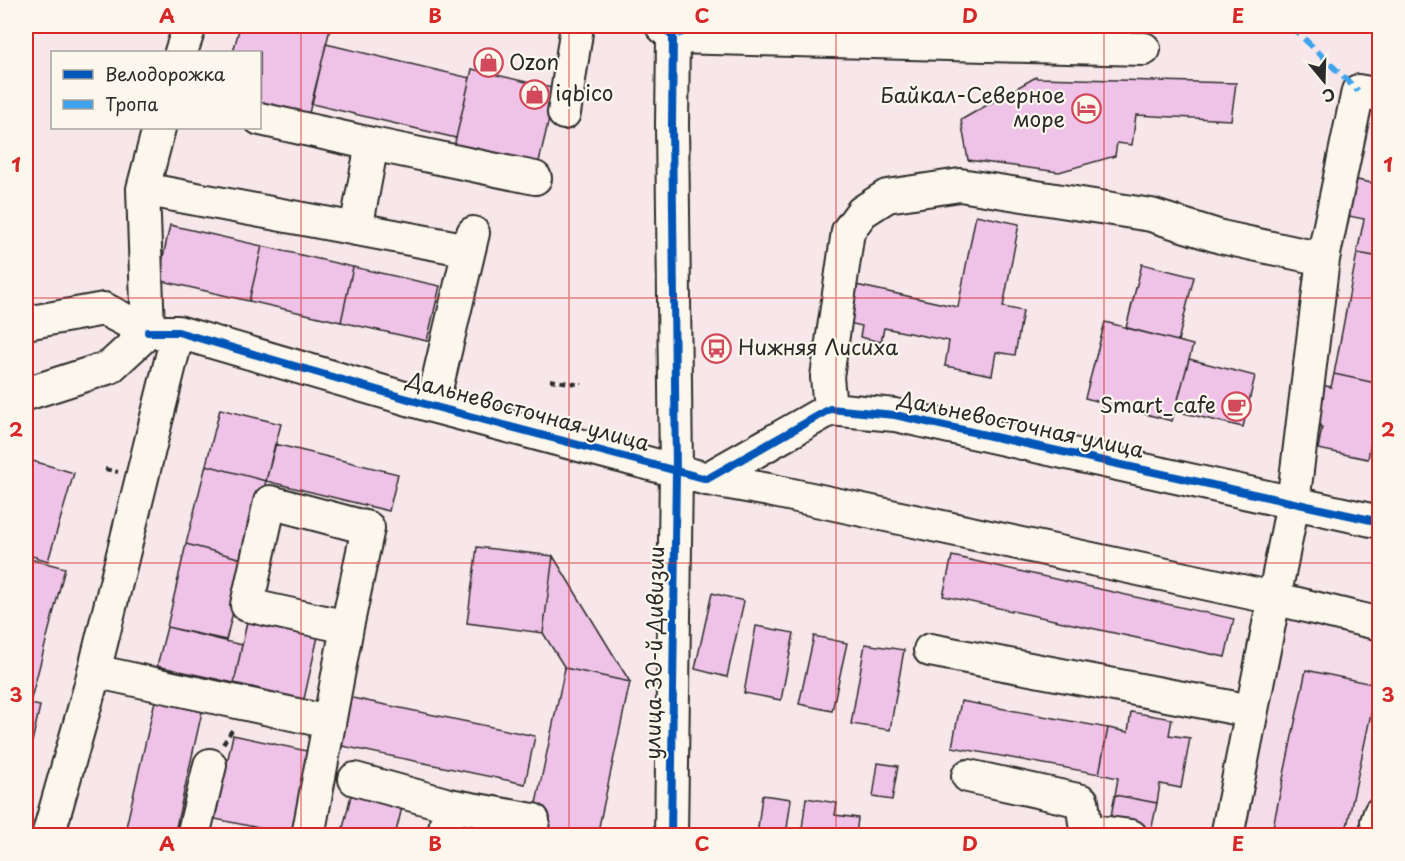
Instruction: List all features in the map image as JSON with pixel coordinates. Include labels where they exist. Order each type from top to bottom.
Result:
[{"type":"street","points":[[181,51],[190,26]]},
{"type":"street","points":[[564,113],[576,26]]},
{"type":"street","points":[[668,31],[1144,49]]},
{"type":"street","name":"улица 30-й Дивизии","points":[[668,31],[672,124],[676,471],[671,836]]},
{"type":"street","points":[[1227,836],[1293,503],[1323,259],[1358,91],[1380,95]]},
{"type":"street","points":[[261,119],[535,178]]},
{"type":"street","points":[[48,836],[92,680],[163,332],[143,189],[159,129]]},
{"type":"street","points":[[356,229],[372,144]]},
{"type":"street","points":[[707,479],[830,409],[827,377],[848,231],[862,212],[887,196],[960,185],[1151,215],[1221,237],[1323,259]]},
{"type":"street","points":[[143,189],[356,229],[471,242],[432,406]]},
{"type":"street","name":"Дальневосточная улица","points":[[26,322],[104,309],[163,332],[707,479],[769,490],[1273,598],[1380,624]]},
{"type":"street","points":[[26,394],[110,367],[163,332]]},
{"type":"street","name":"Дальневосточная улица","points":[[830,409],[895,415],[1380,522]]},
{"type":"street","points":[[308,836],[368,528],[270,502],[247,605],[347,627]]},
{"type":"street","points":[[930,650],[1251,711]]},
{"type":"street","points":[[92,680],[248,704],[329,722]]},
{"type":"street","points":[[193,836],[210,765]]},
{"type":"street","points":[[968,776],[1082,801],[1085,833],[1131,836]]},
{"type":"street","points":[[355,779],[449,805],[533,820],[531,836]]},
{"type":"street","points":[[444,836],[449,805]]},
{"type":"street","points":[[1380,813],[1377,822],[1380,822]]},
{"type":"path","points":[[550,380],[582,385]]},
{"type":"path","points":[[210,765],[248,704]]},
{"type":"shaded area","points":[[1273,598],[1379,624],[1379,835],[1226,836]]},
{"type":"building","points":[[240,26],[315,26],[330,29],[307,121],[261,109],[261,51],[233,51]]},
{"type":"building","points":[[326,44],[470,78],[456,138],[312,104]]},
{"type":"building","points":[[472,69],[556,89],[537,170],[453,151]]},
{"type":"building","points":[[1036,77],[1236,83],[1231,120],[1136,115],[1132,145],[1117,143],[1115,156],[1059,172],[968,160],[961,120]]},
{"type":"building","points":[[1377,160],[1380,160],[1380,257],[1357,253],[1364,219],[1344,215],[1352,179],[1372,183]]},
{"type":"building","points":[[976,215],[1019,224],[1003,307],[1023,311],[1015,355],[996,352],[992,375],[945,366],[949,341],[884,328],[881,342],[860,337],[862,326],[844,322],[851,284],[958,307]]},
{"type":"building","points":[[170,225],[262,246],[249,301],[158,280]]},
{"type":"building","points":[[262,246],[353,267],[341,322],[249,301]]},
{"type":"building","points":[[1357,253],[1380,257],[1380,384],[1334,374]]},
{"type":"building","points":[[1142,264],[1194,277],[1178,341],[1126,328]]},
{"type":"building","points":[[353,267],[440,286],[427,341],[341,322]]},
{"type":"building","points":[[1105,322],[1193,345],[1172,421],[1085,398]]},
{"type":"building","points":[[1189,359],[1255,376],[1243,427],[1175,411]]},
{"type":"building","points":[[1334,374],[1380,384],[1377,393],[1380,394],[1380,443],[1371,441],[1368,459],[1318,449],[1322,427],[1303,423],[1311,383],[1331,387]]},
{"type":"building","points":[[220,409],[281,424],[266,481],[206,465]]},
{"type":"building","points":[[275,444],[398,474],[389,511],[266,481]]},
{"type":"building","points":[[26,459],[74,473],[48,561],[26,554]]},
{"type":"building","points":[[206,465],[266,481],[246,560],[186,544]]},
{"type":"building","points":[[186,544],[246,560],[226,640],[167,627]]},
{"type":"building","points":[[477,547],[553,556],[543,633],[467,623]]},
{"type":"building","points":[[553,556],[630,682],[565,668],[543,633]]},
{"type":"building","points":[[952,556],[1234,619],[1225,657],[943,596]]},
{"type":"building","points":[[26,558],[65,568],[30,703],[26,701]]},
{"type":"building","points":[[712,593],[744,601],[727,677],[695,669]]},
{"type":"building","points":[[248,617],[319,632],[304,699],[234,683]]},
{"type":"building","points":[[756,626],[794,633],[781,700],[744,693]]},
{"type":"building","points":[[167,627],[242,645],[234,683],[157,666]]},
{"type":"building","points":[[814,636],[847,643],[832,711],[799,704]]},
{"type":"building","points":[[865,644],[904,650],[890,730],[851,724]]},
{"type":"building","points":[[565,668],[630,682],[597,836],[529,836]]},
{"type":"building","points":[[1306,670],[1377,685],[1345,836],[1271,836]]},
{"type":"building","points":[[157,692],[204,703],[174,836],[124,836]]},
{"type":"building","points":[[338,695],[535,736],[525,784],[328,743]]},
{"type":"building","points":[[961,701],[1108,728],[1099,774],[952,747]]},
{"type":"building","points":[[26,703],[40,706],[26,769]]},
{"type":"building","points":[[1131,712],[1172,719],[1169,735],[1190,738],[1181,788],[1160,784],[1157,803],[1115,795],[1118,778],[1099,774],[1108,728],[1128,732]]},
{"type":"building","points":[[233,735],[316,753],[298,836],[215,819]]},
{"type":"building","points":[[878,763],[898,766],[892,800],[873,797]]},
{"type":"building","points":[[355,779],[406,791],[395,836],[341,836]]},
{"type":"building","points":[[762,795],[791,799],[786,836],[757,836]]},
{"type":"building","points":[[1115,795],[1157,803],[1150,836],[1107,836]]},
{"type":"building","points":[[806,798],[837,803],[835,815],[858,818],[856,836],[801,836]]},
{"type":"marked path","points":[[673,37],[702,26]]},
{"type":"marked path","points":[[1291,26],[1358,91]]},
{"type":"cycle path","points":[[662,26],[673,37],[676,471],[671,836]]},
{"type":"cycle path","points":[[148,332],[178,332],[432,406],[707,479],[830,409],[895,415],[1380,522]]},
{"type":"place","name":"Ozon","points":[[488,63]]},
{"type":"place","name":"iqbico","points":[[534,94]]},
{"type":"place","name":"Байкал-Северное море","points":[[1086,108]]},
{"type":"place","name":"Нижняя Лисиха","points":[[717,348]]},
{"type":"place","name":"Smart_cafe","points":[[1237,406]]}]
